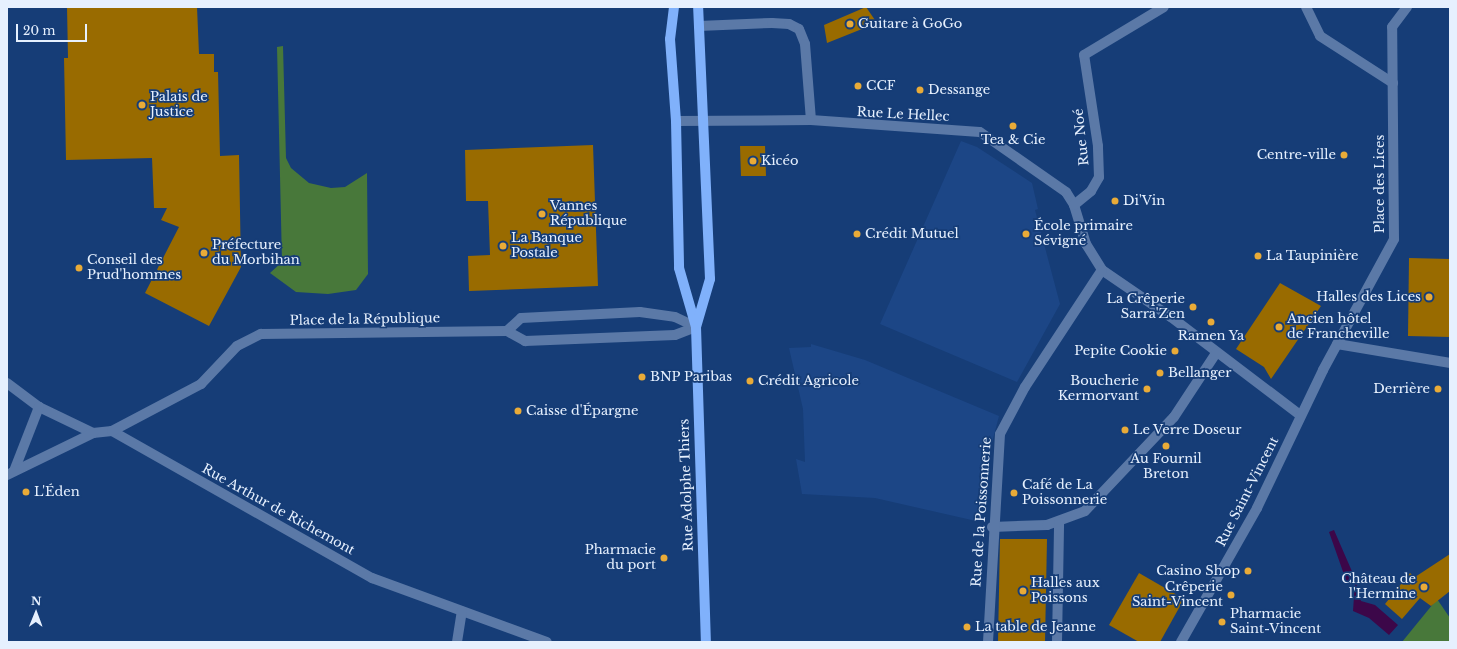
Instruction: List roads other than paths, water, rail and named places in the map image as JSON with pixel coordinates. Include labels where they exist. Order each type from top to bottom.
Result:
[{"type":"main road","name":"Rue Adolphe Thiers","points":[[674,7],[670,38],[676,121],[679,268],[696,327],[706,642]]},
{"type":"main road","name":"Rue Adolphe Thiers","points":[[696,327],[710,279],[705,120],[698,7]]},
{"type":"street","name":"Rue Noé","points":[[1074,204],[1091,191],[1099,177],[1098,146],[1084,55],[1164,7]]},
{"type":"street","points":[[1306,7],[1320,36],[1393,83]]},
{"type":"street","name":"Place des Lices","points":[[1300,415],[1394,239],[1392,27],[1407,7]]},
{"type":"street","points":[[699,26],[789,24],[799,29],[805,44],[810,120]]},
{"type":"street","points":[[676,121],[705,120]]},
{"type":"street","name":"Rue Le Hellec","points":[[705,120],[810,120],[980,132],[1057,183],[1074,204]]},
{"type":"street","points":[[1074,204],[1086,244],[1102,270],[1200,339],[1216,353],[1300,415]]},
{"type":"street","name":"Rue de la Poissonnerie","points":[[988,642],[992,527],[1000,434],[1025,387],[1102,270]]},
{"type":"street","points":[[507,331],[522,318],[640,312],[674,317],[696,327]]},
{"type":"street","name":"Place de la République","points":[[112,431],[201,384],[229,354],[245,340],[261,334],[507,331],[525,341],[675,335],[696,327]]},
{"type":"street","points":[[1337,344],[1450,363]]},
{"type":"street","points":[[992,527],[1059,522],[1085,511],[1174,417],[1216,353]]},
{"type":"street","points":[[7,383],[39,407],[93,434]]},
{"type":"street","points":[[11,473],[39,407]]},
{"type":"street","name":"Rue Saint-Vincent","points":[[1181,642],[1257,508],[1300,415]]},
{"type":"street","points":[[11,473],[93,434],[112,431]]},
{"type":"street","name":"Rue Arthur de Richemont","points":[[112,431],[372,578],[547,642]]},
{"type":"street","points":[[1057,642],[1059,522]]},
{"type":"street","points":[[457,642],[462,611]]},
{"type":"place","name":"Guitare à GoGo","points":[[850,24]]},
{"type":"place","name":"CCF","points":[[858,86]]},
{"type":"place","name":"Dessange","points":[[920,90]]},
{"type":"place","name":"Palais de Justice","points":[[142,105]]},
{"type":"place","name":"Tea & Cie","points":[[1013,126]]},
{"type":"place","name":"Centre-ville","points":[[1344,155]]},
{"type":"place","name":"Kicéo","points":[[753,161]]},
{"type":"place","name":"Di'Vin","points":[[1115,201]]},
{"type":"place","name":"Vannes République","points":[[542,214]]},
{"type":"place","name":"Crédit Mutuel","points":[[857,234]]},
{"type":"place","name":"École primaire Sévigné","points":[[1026,234]]},
{"type":"place","name":"La Banque Postale","points":[[503,246]]},
{"type":"place","name":"Préfecture du Morbihan","points":[[204,253]]},
{"type":"place","name":"La Taupinière","points":[[1258,256]]},
{"type":"place","name":"Conseil des Prud'hommes","points":[[79,268]]},
{"type":"place","name":"Halles des Lices","points":[[1429,297]]},
{"type":"place","name":"La Crêperie Sarra'Zen","points":[[1193,307]]},
{"type":"place","name":"Ramen Ya","points":[[1211,322]]},
{"type":"place","name":"Ancien hôtel de Francheville","points":[[1279,327]]},
{"type":"place","name":"Pepite Cookie","points":[[1175,351]]},
{"type":"place","name":"Bellanger","points":[[1160,373]]},
{"type":"place","name":"BNP Paribas","points":[[642,377]]},
{"type":"place","name":"Crédit Agricole","points":[[750,381]]},
{"type":"place","name":"Boucherie Kermorvant","points":[[1147,389]]},
{"type":"place","name":"Derrière","points":[[1438,389]]},
{"type":"place","name":"Caisse d'Épargne","points":[[518,411]]},
{"type":"place","name":"Le Verre Doseur","points":[[1125,430]]},
{"type":"place","name":"Au Fournil Breton","points":[[1166,446]]},
{"type":"place","name":"L'Éden","points":[[26,492]]},
{"type":"place","name":"Café de La Poissonnerie","points":[[1014,493]]},
{"type":"place","name":"Pharmacie du port","points":[[664,558]]},
{"type":"place","name":"Casino Shop","points":[[1248,571]]},
{"type":"place","name":"Château de l'Hermine","points":[[1424,587]]},
{"type":"place","name":"Halles aux Poissons","points":[[1023,591]]},
{"type":"place","name":"Crêperie Saint-Vincent","points":[[1231,595]]},
{"type":"place","name":"Pharmacie Saint-Vincent","points":[[1222,622]]},
{"type":"place","name":"La table de Jeanne","points":[[967,627]]}]
